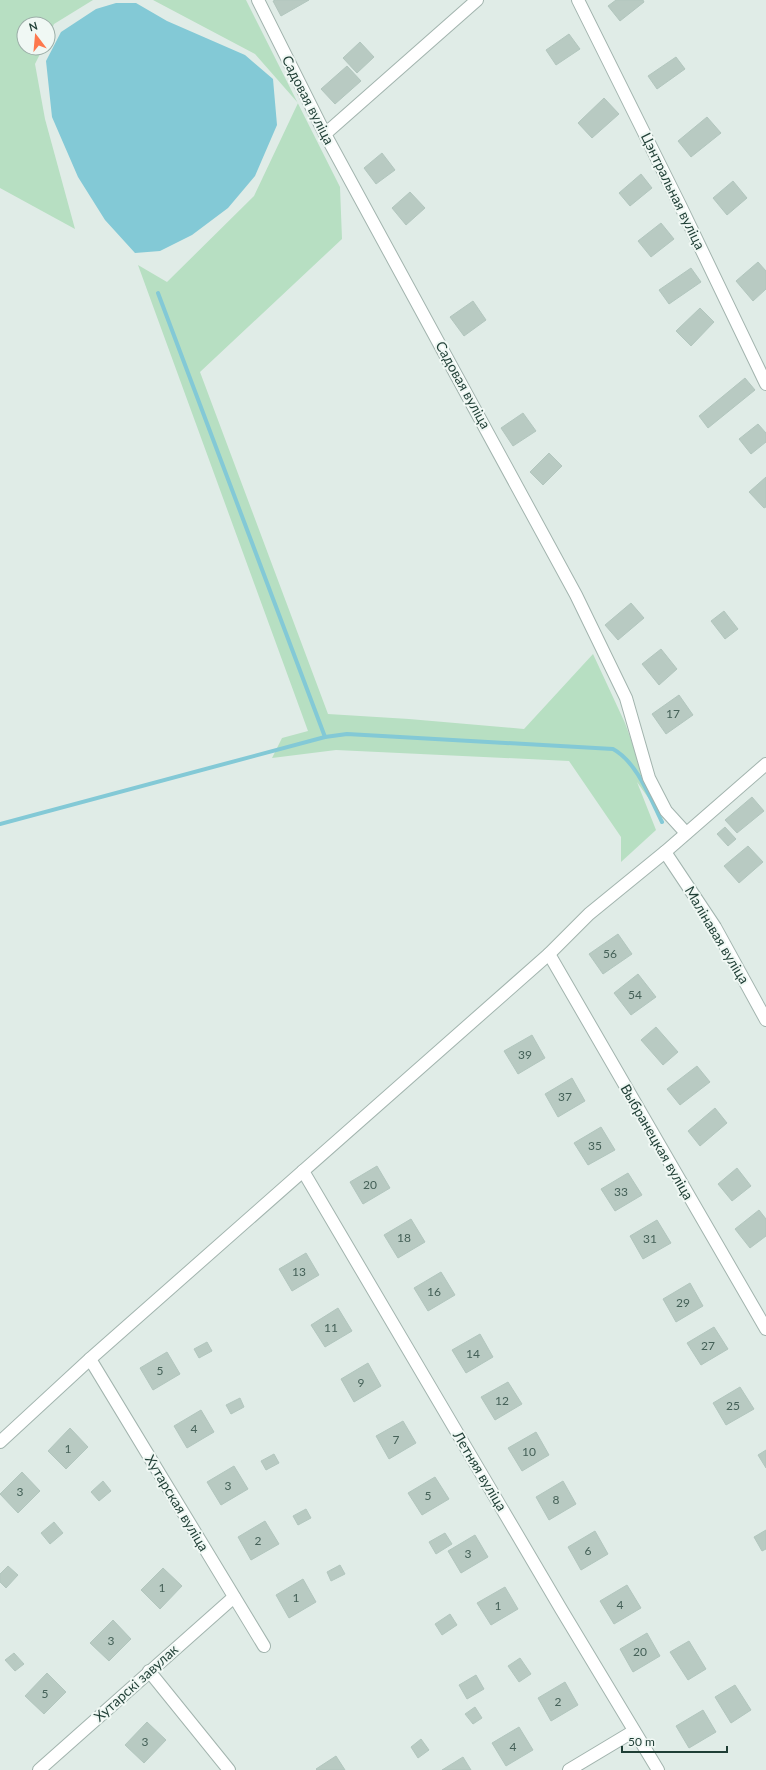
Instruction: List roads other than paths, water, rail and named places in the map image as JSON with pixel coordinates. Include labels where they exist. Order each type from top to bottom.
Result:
[{"type":"street","name":"Садовая вуліца","points":[[258,0],[325,134],[534,514],[576,595],[626,698],[649,778],[666,811],[686,833]]},
{"type":"street","points":[[325,134],[477,0]]},
{"type":"street","name":"Цэнтральная вуліца","points":[[578,0],[680,205],[766,384]]},
{"type":"street","points":[[0,1442],[90,1359],[548,954],[589,914],[665,852],[766,764]]},
{"type":"street","name":"Малінавая вуліца","points":[[665,852],[715,928],[766,1020]]},
{"type":"street","name":"Выбранецкая вуліца","points":[[548,954],[766,1329]]},
{"type":"street","name":"Летняя вуліца","points":[[303,1171],[658,1770]]},
{"type":"street","name":"Хутарская вуліца","points":[[90,1359],[264,1646]]},
{"type":"street","name":"Хутарскі завулак","points":[[39,1770],[234,1597]]},
{"type":"street","points":[[149,1671],[229,1770]]},
{"type":"street","points":[[569,1770],[634,1731]]},
{"type":"water","points":[[116,3],[136,3],[167,21],[245,55],[273,79],[277,125],[255,176],[228,208],[192,235],[160,251],[135,253],[105,220],[78,177],[52,117],[46,61],[49,56],[56,56],[56,42],[61,32],[96,9]]},
{"type":"waterway","points":[[158,293],[325,737]]},
{"type":"waterway","points":[[0,824],[325,737],[347,734],[613,749],[622,755],[636,771],[662,822]]}]
